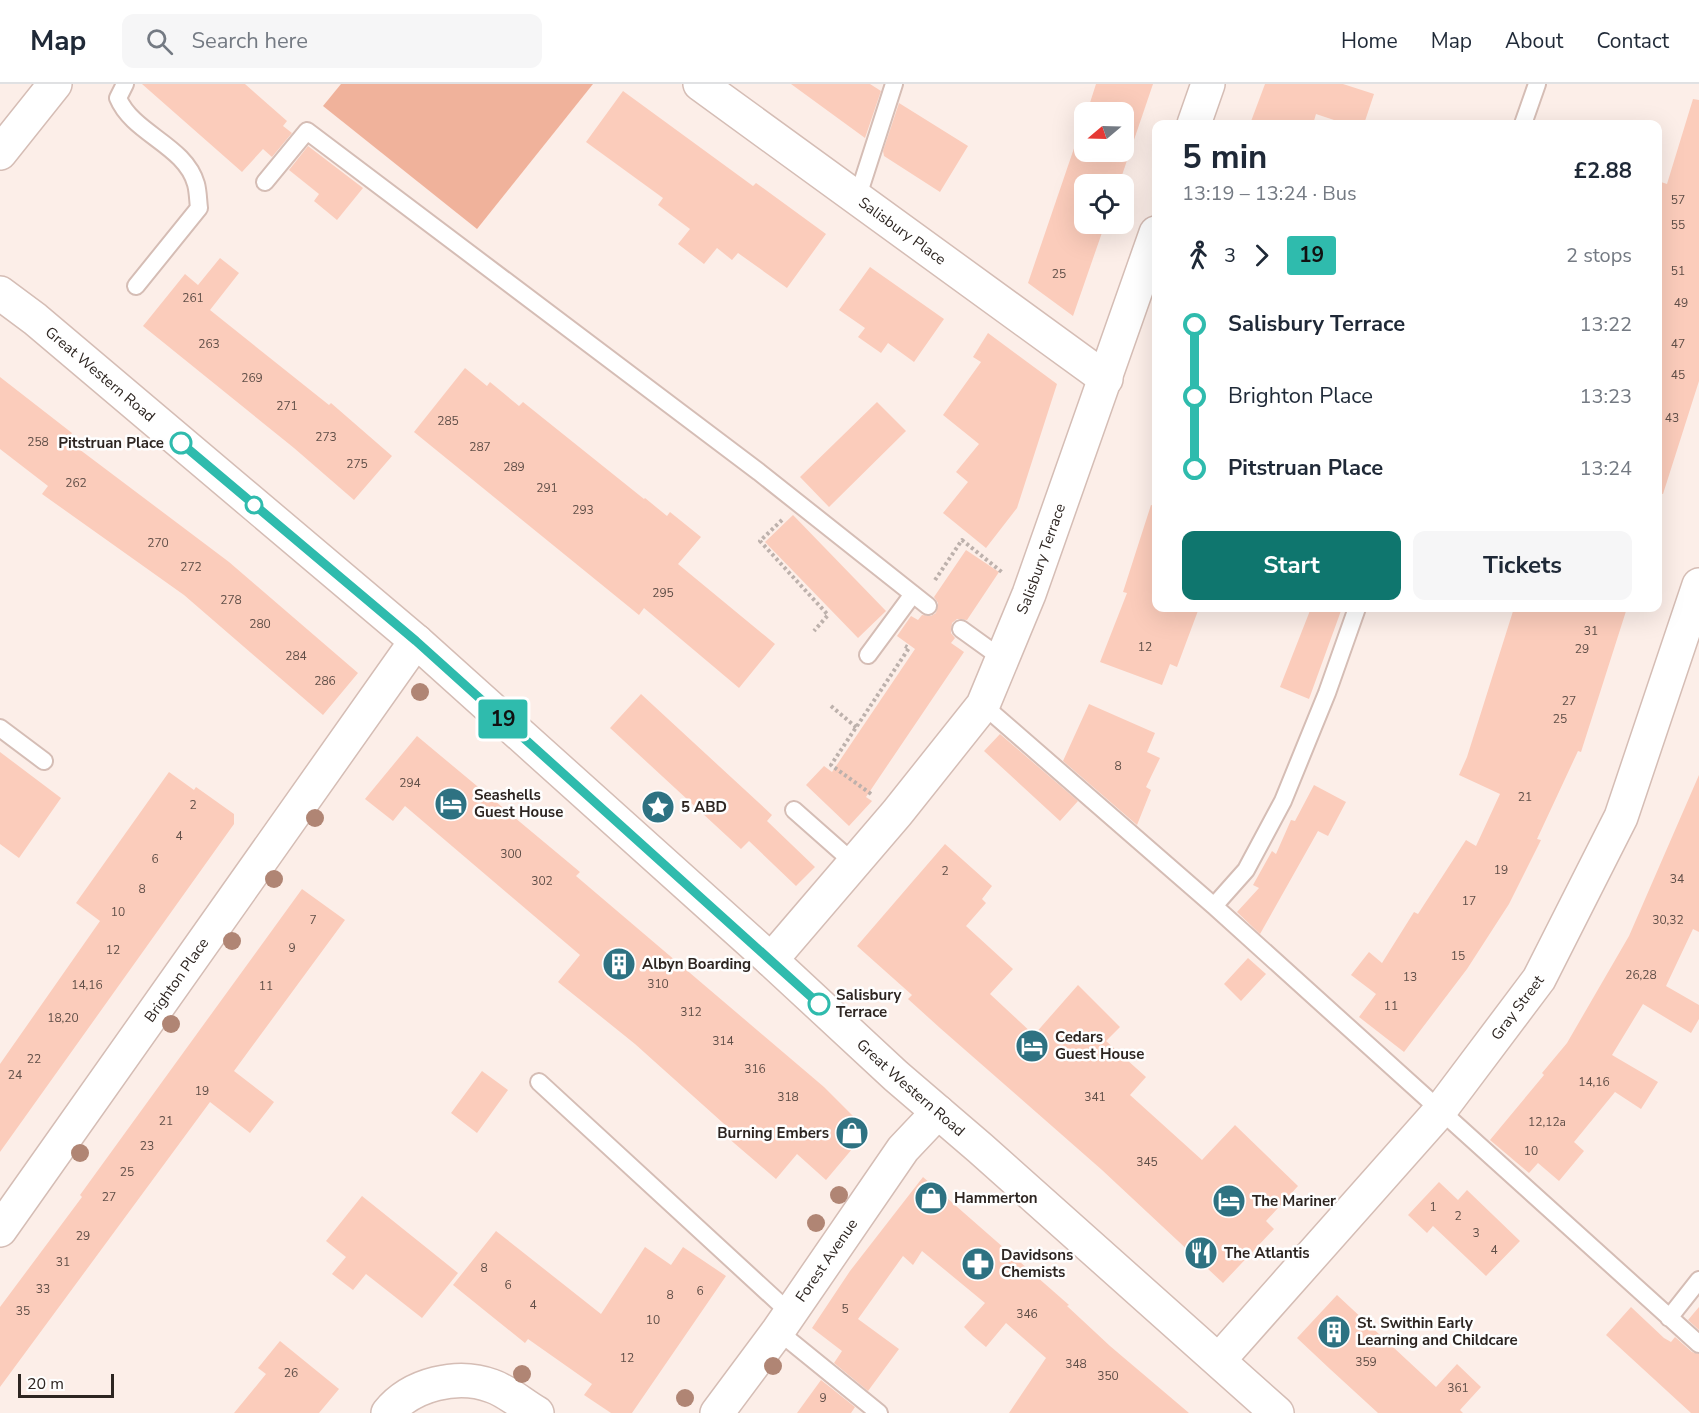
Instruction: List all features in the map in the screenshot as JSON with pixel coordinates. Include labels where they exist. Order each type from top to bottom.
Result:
[{"type":"street","points":[[0,153],[56,84]]},
{"type":"street","name":"Salisbury Place","points":[[699,84],[1106,379]]},
{"type":"street","points":[[1195,120],[1208,84]]},
{"type":"street","name":"Salisbury Terrace","points":[[771,960],[897,813],[983,705],[1004,660],[1029,594],[1152,245]]},
{"type":"street","name":"Great Western Road","points":[[0,293],[43,326],[416,641],[771,960],[896,1076],[1277,1413]]},
{"type":"street","name":"Gray Street","points":[[1219,1360],[1439,1112],[1539,979],[1621,817],[1699,585]]},
{"type":"street","name":"Brighton Place","points":[[0,1230],[416,641]]},
{"type":"street","name":"Forest Avenue","points":[[717,1413],[784,1322],[903,1149],[938,1112]]},
{"type":"street","points":[[388,1413],[430,1384],[462,1382],[492,1386],[537,1413]]},
{"type":"lane","points":[[125,84],[118,98],[123,111],[181,158],[196,183],[199,208],[135,286]]},
{"type":"lane","points":[[857,199],[894,84]]},
{"type":"lane","points":[[1524,120],[1537,84]]},
{"type":"lane","points":[[265,182],[307,131],[800,503],[921,600],[868,655]]},
{"type":"lane","points":[[1214,906],[1246,870],[1283,801],[1327,693],[1356,612]]},
{"type":"lane","points":[[961,629],[1004,660]]},
{"type":"lane","points":[[983,705],[1214,906],[1439,1112],[1699,1344]]},
{"type":"lane","points":[[0,728],[44,761]]},
{"type":"lane","points":[[794,810],[854,862]]},
{"type":"lane","points":[[539,1082],[879,1413]]},
{"type":"lane","points":[[1669,1318],[1699,1280]]},
{"type":"path","points":[[800,503],[760,541],[828,615],[814,631]]},
{"type":"path","points":[[921,600],[962,540],[1029,594]]},
{"type":"path","points":[[897,813],[831,765],[909,648],[901,643]]},
{"type":"path","points":[[831,706],[857,728]]},
{"type":"shaded area","points":[[341,84],[593,84],[477,229],[323,106]]},
{"type":"building","points":[[142,84],[245,84],[287,121],[283,126],[292,133],[272,157],[263,149],[242,172]]},
{"type":"building","points":[[791,84],[870,84],[881,91],[865,138]]},
{"type":"building","points":[[1096,84],[1153,84],[1134,140],[1134,102],[1090,102]]},
{"type":"building","points":[[1265,84],[1343,84],[1374,94],[1365,120],[1334,120],[1316,114],[1314,120],[1252,120]]},
{"type":"building","points":[[623,91],[753,186],[756,183],[826,234],[787,288],[738,253],[732,260],[717,248],[704,264],[678,244],[690,229],[658,205],[663,198],[586,142]]},
{"type":"building","points":[[1693,99],[1699,100],[1699,381],[1663,494],[1662,182],[1667,184]]},
{"type":"building","points":[[899,103],[968,146],[940,192],[884,156],[883,151]]},
{"type":"building","points":[[308,146],[363,188],[337,220],[314,201],[319,194],[289,170]]},
{"type":"building","points":[[1074,148],[1074,162],[1126,162],[1122,174],[1074,174],[1074,234],[1102,234],[1073,316],[1028,283]]},
{"type":"building","points":[[220,258],[239,273],[210,310],[329,405],[331,403],[392,456],[354,500],[294,448],[143,326],[185,274],[198,285]]},
{"type":"building","points":[[870,267],[944,319],[914,362],[888,343],[881,353],[858,337],[865,328],[839,310]]},
{"type":"building","points":[[988,333],[1057,384],[1017,508],[986,548],[943,513],[968,482],[956,472],[979,444],[943,415],[981,362],[973,357]]},
{"type":"building","points":[[465,368],[487,386],[490,382],[519,406],[523,402],[644,499],[667,516],[670,512],[701,537],[678,564],[775,644],[739,688],[644,608],[639,615],[414,432]]},
{"type":"building","points":[[0,377],[72,433],[67,440],[229,562],[358,673],[323,715],[184,595],[42,494],[48,486],[0,449]]},
{"type":"building","points":[[877,402],[906,431],[829,507],[800,477]]},
{"type":"building","points":[[1152,505],[1152,612],[1198,612],[1177,667],[1170,664],[1162,685],[1100,662],[1127,593],[1123,592]]},
{"type":"building","points":[[793,515],[886,611],[858,638],[765,542]]},
{"type":"building","points":[[966,550],[999,572],[967,620],[957,619],[952,623],[951,633],[955,638],[951,643],[964,652],[866,797],[872,801],[849,826],[806,785],[824,766],[832,772],[915,649],[897,636],[911,616],[918,620],[922,615],[931,616],[936,613],[938,603],[934,597]]},
{"type":"building","points":[[1309,612],[1341,612],[1309,699],[1280,687]]},
{"type":"building","points":[[1513,612],[1626,612],[1581,752],[1578,751],[1537,839],[1541,840],[1509,904],[1467,969],[1404,1052],[1359,1017],[1376,994],[1351,975],[1369,952],[1382,963],[1414,912],[1418,914],[1466,840],[1476,846],[1500,794],[1459,775],[1467,757]]},
{"type":"building","points":[[641,694],[772,815],[767,821],[815,867],[796,886],[749,841],[741,849],[610,728]]},
{"type":"building","points":[[1089,704],[1155,733],[1147,752],[1160,758],[1146,787],[1151,790],[1137,825],[1063,761]]},
{"type":"building","points":[[1000,734],[1078,801],[1060,821],[984,751]]},
{"type":"building","points":[[417,736],[580,872],[576,876],[824,1087],[860,1123],[863,1136],[826,1180],[797,1154],[776,1179],[727,1137],[732,1131],[635,1044],[558,982],[580,955],[405,806],[393,821],[365,799]]},
{"type":"building","points":[[0,752],[61,798],[19,858],[0,844]]},
{"type":"building","points":[[169,772],[194,790],[196,787],[234,814],[234,824],[0,1152],[0,1064],[100,921],[76,903]]},
{"type":"building","points":[[1699,775],[1699,932],[1693,929],[1666,986],[1699,1005],[1699,1019],[1691,1033],[1643,1004],[1612,1055],[1658,1082],[1641,1109],[1615,1092],[1574,1142],[1584,1151],[1559,1181],[1538,1163],[1529,1173],[1490,1140],[1544,1075],[1542,1073],[1567,1043],[1629,936]]},
{"type":"building","points":[[1314,785],[1346,802],[1328,836],[1318,831],[1260,934],[1237,912],[1259,888],[1253,885],[1272,851],[1276,854],[1291,820],[1295,821]]},
{"type":"building","points":[[945,844],[992,886],[982,899],[986,903],[966,926],[1013,969],[990,994],[1034,1035],[1078,985],[1120,1027],[1106,1041],[1146,1077],[1130,1095],[1202,1160],[1235,1125],[1298,1186],[1266,1221],[1274,1229],[1223,1283],[1102,1170],[908,999],[912,995],[857,946]]},
{"type":"building","points":[[302,889],[345,920],[234,1071],[274,1102],[250,1133],[210,1102],[0,1387],[0,1307],[82,1197],[80,1195]]},
{"type":"building","points":[[1248,958],[1266,974],[1241,1001],[1224,984]]},
{"type":"building","points":[[482,1071],[508,1090],[477,1133],[451,1113]]},
{"type":"building","points":[[923,1177],[1069,1305],[1067,1306],[1110,1346],[1189,1413],[1009,1413],[1046,1358],[1006,1323],[986,1347],[973,1336],[964,1327],[985,1303],[922,1251],[913,1265],[903,1256],[858,1319],[899,1349],[868,1391],[834,1363],[842,1351],[812,1328],[850,1271]]},
{"type":"building","points":[[1439,1182],[1458,1200],[1467,1190],[1520,1241],[1486,1276],[1433,1226],[1427,1233],[1408,1215]]},
{"type":"building","points":[[362,1196],[458,1273],[422,1318],[366,1274],[353,1290],[332,1274],[346,1257],[326,1241]]},
{"type":"building","points":[[496,1231],[601,1314],[645,1247],[671,1265],[683,1247],[726,1276],[632,1413],[611,1413],[584,1395],[592,1384],[528,1339],[525,1343],[453,1285]]},
{"type":"building","points":[[1337,1295],[1436,1387],[1457,1364],[1481,1387],[1460,1410],[1463,1413],[1378,1413],[1330,1369],[1297,1338]]},
{"type":"building","points":[[1631,1307],[1664,1338],[1671,1342],[1675,1337],[1692,1352],[1699,1354],[1699,1413],[1691,1413],[1606,1335]]},
{"type":"building","points":[[1699,1307],[1699,1330],[1688,1320]]},
{"type":"building","points":[[280,1341],[339,1389],[319,1413],[234,1413],[266,1374],[258,1368]]},
{"type":"building","points":[[821,1380],[855,1407],[851,1413],[797,1413]]},
{"type":"bus line","name":"19","points":[[181,443],[416,641],[819,1004]]},
{"type":"place","name":"Pitstruan Place","points":[[181,443]]},
{"type":"place","name":"Seashells Guest House","points":[[451,804]]},
{"type":"place","name":"5 ABD","points":[[658,807]]},
{"type":"place","name":"Albyn Boarding","points":[[619,964]]},
{"type":"place","name":"Salisbury Terrace","points":[[819,1004]]},
{"type":"place","name":"Cedars Guest House","points":[[1032,1046]]},
{"type":"place","name":"Burning Embers","points":[[852,1133]]},
{"type":"place","name":"Hammerton","points":[[931,1198]]},
{"type":"place","name":"The Mariner","points":[[1229,1201]]},
{"type":"place","name":"The Atlantis","points":[[1201,1253]]},
{"type":"place","name":"Davidsons Chemists","points":[[978,1264]]},
{"type":"place","name":"St. Swithin Early Learning and Childcare","points":[[1334,1332]]}]
